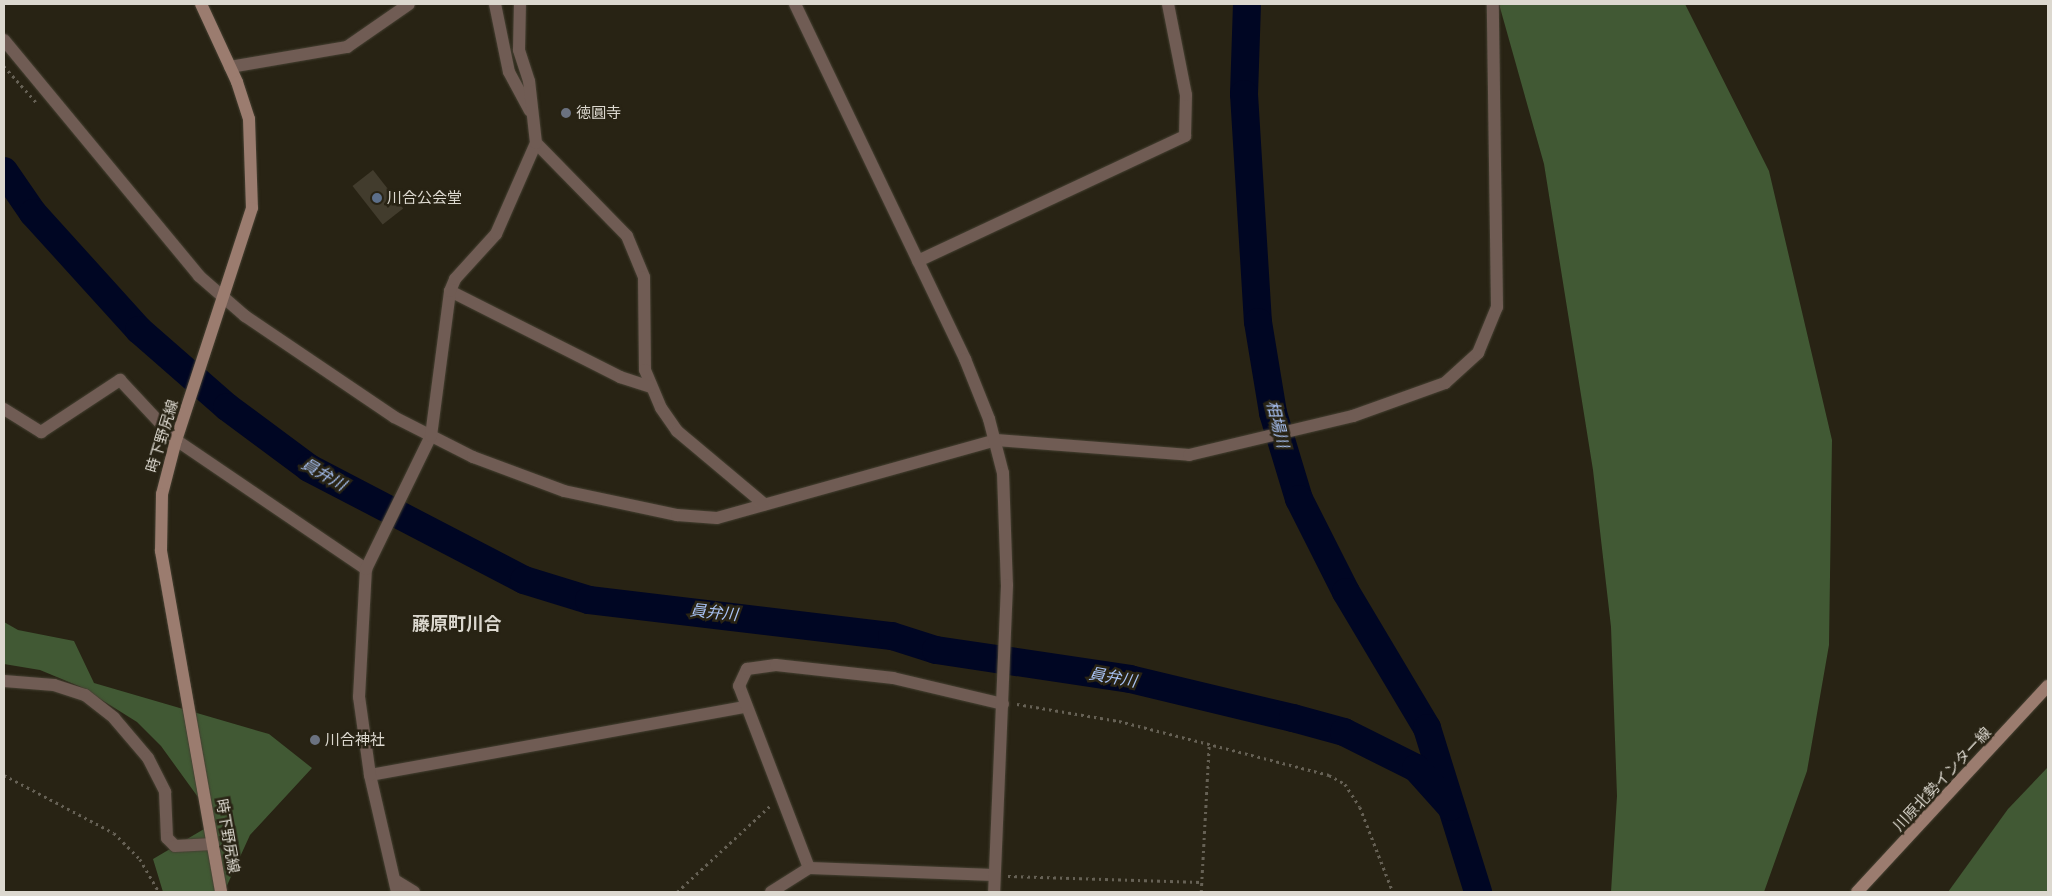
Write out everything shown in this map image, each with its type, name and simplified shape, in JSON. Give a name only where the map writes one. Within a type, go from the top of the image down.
[{"type":"main road","name":"時下野尻線","points":[[202,4],[230,66],[248,119],[253,165],[252,208],[223,303],[177,435],[162,494],[161,551],[221,892]]},
{"type":"main road","name":"川原北勢インター線","points":[[1857,892],[2048,686]]},
{"type":"street","points":[[230,66],[347,47],[409,4]]},
{"type":"street","points":[[495,4],[509,72],[534,117]]},
{"type":"street","points":[[414,892],[396,887],[370,775],[359,698],[369,565],[430,440],[450,291],[455,280],[496,234],[536,143],[534,117],[519,50],[520,4]]},
{"type":"street","points":[[795,4],[965,359],[996,440],[1008,519],[1003,700],[994,892]]},
{"type":"street","points":[[918,262],[1185,136],[1186,95],[1168,4]]},
{"type":"street","points":[[4,40],[223,303],[430,440],[499,468],[613,502],[717,518],[996,440],[1176,457],[1246,444],[1353,416],[1436,388],[1468,364],[1491,331],[1500,284],[1493,4]]},
{"type":"street","points":[[536,143],[627,236],[644,277],[645,370],[650,387],[677,431],[764,504]]},
{"type":"street","points":[[450,291],[620,376],[650,387]]},
{"type":"street","points":[[4,409],[41,432],[120,380],[177,435],[369,565]]},
{"type":"street","points":[[809,868],[746,707],[739,686],[743,673],[757,666],[776,665],[893,678],[1003,700]]},
{"type":"street","points":[[4,681],[54,684],[85,695],[114,718],[148,758],[165,792],[167,838],[175,846],[212,844]]},
{"type":"street","points":[[370,775],[746,707]]},
{"type":"street","points":[[771,892],[809,868],[994,875]]},
{"type":"path","points":[[1003,700],[1088,715],[1210,743],[1314,769],[1345,784],[1360,807],[1393,892]]},
{"type":"path","points":[[1201,892],[1210,743]]},
{"type":"path","points":[[4,775],[114,833],[140,859],[159,892]]},
{"type":"path","points":[[677,892],[782,796]]},
{"type":"path","points":[[994,875],[1201,882]]},
{"type":"green space","points":[[1499,4],[1685,4],[1769,171],[1832,440],[1829,645],[1807,771],[1764,892],[1611,892],[1617,796],[1611,627],[1593,470],[1544,164]]},
{"type":"green space","points":[[4,622],[18,630],[74,641],[94,683],[269,734],[312,768],[250,835],[224,892],[163,892],[153,859],[216,822],[161,746],[137,722],[81,687],[40,670],[4,664]]},
{"type":"green space","points":[[2048,767],[2048,892],[1948,892],[2008,809]]},
{"type":"building","name":"川合公会堂","points":[[373,170],[403,209],[383,225],[353,186]]},
{"type":"waterway","name":"相場川","points":[[1247,4],[1244,94],[1258,322],[1273,413],[1299,499],[1346,592],[1427,728],[1478,892]]},
{"type":"waterway","name":"員弁川","points":[[4,171],[33,213],[139,330],[227,407],[309,468],[524,580],[589,600],[892,636],[936,650],[1130,679],[1293,718],[1344,732],[1416,768],[1451,807]]},
{"type":"place","name":"徳圓寺","points":[[566,113]]},
{"type":"place","name":"川合公会堂","points":[[377,198]]},
{"type":"place","name":"川合神社","points":[[315,740]]},
{"type":"district","name":"藤原町川合","points":[[457,623]]}]
